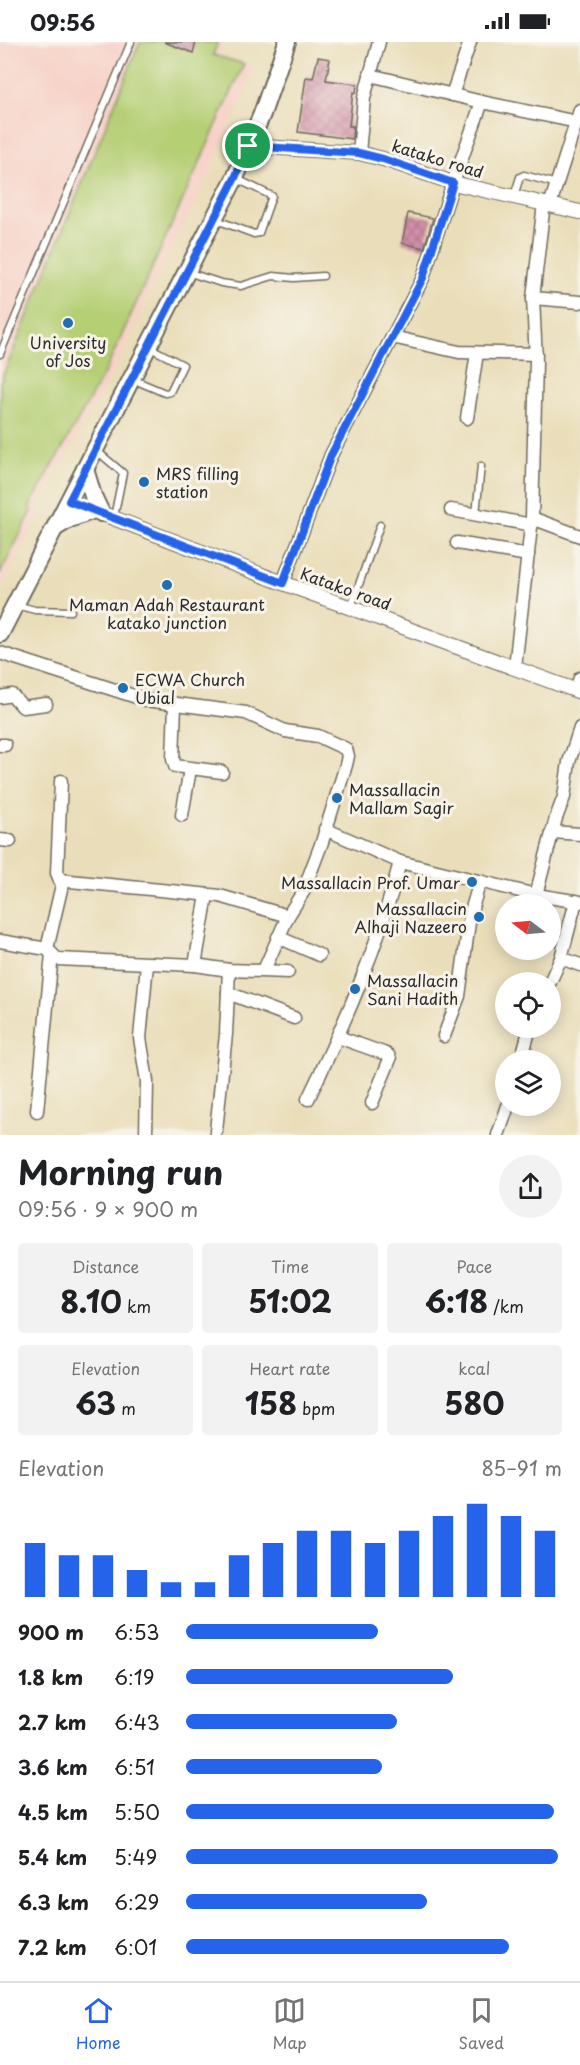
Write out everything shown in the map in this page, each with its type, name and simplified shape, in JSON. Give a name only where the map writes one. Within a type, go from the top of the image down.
[{"type":"main road","points":[[0,634],[235,178],[262,114],[287,42]]},
{"type":"main road","points":[[55,528],[70,519],[103,514],[93,496],[85,470]]},
{"type":"street","points":[[359,153],[364,98],[380,42]]},
{"type":"street","points":[[452,95],[470,42]]},
{"type":"street","points":[[370,75],[482,102],[578,116],[557,184],[547,204],[533,298],[536,354],[532,522],[515,667]]},
{"type":"street","points":[[283,583],[331,455],[423,278],[482,102]]},
{"type":"street","name":"katako road","points":[[248,146],[359,153],[453,183],[580,212]]},
{"type":"street","points":[[533,298],[580,302]]},
{"type":"street","points":[[392,337],[459,352],[536,354]]},
{"type":"street","points":[[467,418],[477,353]]},
{"type":"street","name":"Katako road","points":[[69,501],[283,583],[515,667],[579,687]]},
{"type":"street","points":[[451,510],[532,522],[580,536]]},
{"type":"street","points":[[457,543],[528,555]]},
{"type":"street","points":[[0,653],[146,700],[246,714],[285,731],[318,736],[346,749],[348,756],[346,765],[303,892],[288,916],[264,970]]},
{"type":"street","points":[[0,697],[12,695],[22,707],[46,704]]},
{"type":"street","points":[[175,705],[175,766],[222,772]]},
{"type":"street","points":[[536,894],[552,832],[564,797],[569,762],[580,728]]},
{"type":"street","points":[[182,815],[190,769]]},
{"type":"street","points":[[37,1112],[49,951],[62,885],[57,873],[61,781]]},
{"type":"street","points":[[325,829],[400,862],[532,894]]},
{"type":"street","points":[[552,832],[580,834]]},
{"type":"street","points":[[308,1099],[338,1037],[390,903],[400,862]]},
{"type":"street","points":[[60,879],[220,897],[288,916]]},
{"type":"street","points":[[444,1036],[459,996],[470,915],[480,881]]},
{"type":"street","points":[[195,965],[207,895]]},
{"type":"street","points":[[561,899],[578,902],[561,958],[580,965]]},
{"type":"street","points":[[278,937],[319,955]]},
{"type":"street","points":[[0,941],[49,951],[57,959],[288,972]]},
{"type":"street","points":[[146,1135],[147,1081],[140,1038],[147,964]]},
{"type":"street","points":[[216,1131],[229,970]]},
{"type":"street","points":[[228,993],[294,1018]]},
{"type":"street","points":[[338,1037],[383,1053],[390,1059],[372,1103]]},
{"type":"street","points":[[498,1135],[505,1116]]},
{"type":"lane","points":[[0,354],[131,42]]},
{"type":"lane","points":[[514,197],[520,177],[524,175],[557,184]]},
{"type":"lane","points":[[214,219],[254,234],[259,233],[272,196],[235,178]]},
{"type":"lane","points":[[186,272],[221,283],[241,286],[273,276],[294,278],[323,276]]},
{"type":"lane","points":[[132,378],[165,393],[170,392],[183,365],[148,347]]},
{"type":"lane","points":[[95,450],[123,472],[103,514]]},
{"type":"lane","points":[[476,515],[481,466]]},
{"type":"lane","points":[[351,607],[380,525]]},
{"type":"lane","points":[[15,604],[34,610],[70,611]]},
{"type":"shaded area","name":"University of Jos","points":[[0,42],[223,42],[220,56],[251,66],[253,69],[228,132],[122,355],[37,509],[40,512],[0,592]]},
{"type":"green space","name":"University of Jos","points":[[140,42],[218,42],[213,55],[244,64],[106,370],[30,506],[32,511],[0,574],[0,383]]},
{"type":"building","points":[[164,42],[196,42],[193,53]]},
{"type":"building","points":[[318,57],[330,59],[326,80],[357,84],[356,93],[353,92],[349,126],[353,126],[352,139],[298,132],[306,77],[313,78]]},
{"type":"building","points":[[408,213],[433,218],[424,248],[402,243]]},
{"type":"place","name":"University of Jos","points":[[68,323]]},
{"type":"place","name":"MRS filling station","points":[[144,482]]},
{"type":"place","name":"Maman Adah Restaurant katako junction","points":[[167,585]]},
{"type":"place","name":"ECWA Church Ubial","points":[[123,688]]},
{"type":"place","name":"Massallacin Mallam Sagir","points":[[337,798]]},
{"type":"place","name":"Massallacin Prof. Umar","points":[[472,882]]},
{"type":"place","name":"Massallacin Alhaji Nazeero","points":[[479,917]]},
{"type":"place","name":"Massallacin Sani Hadith","points":[[355,989]]},
{"type":"route","points":[[248,146],[359,153],[453,183],[423,278],[331,455],[283,583],[69,501],[235,178],[248,146]]}]
